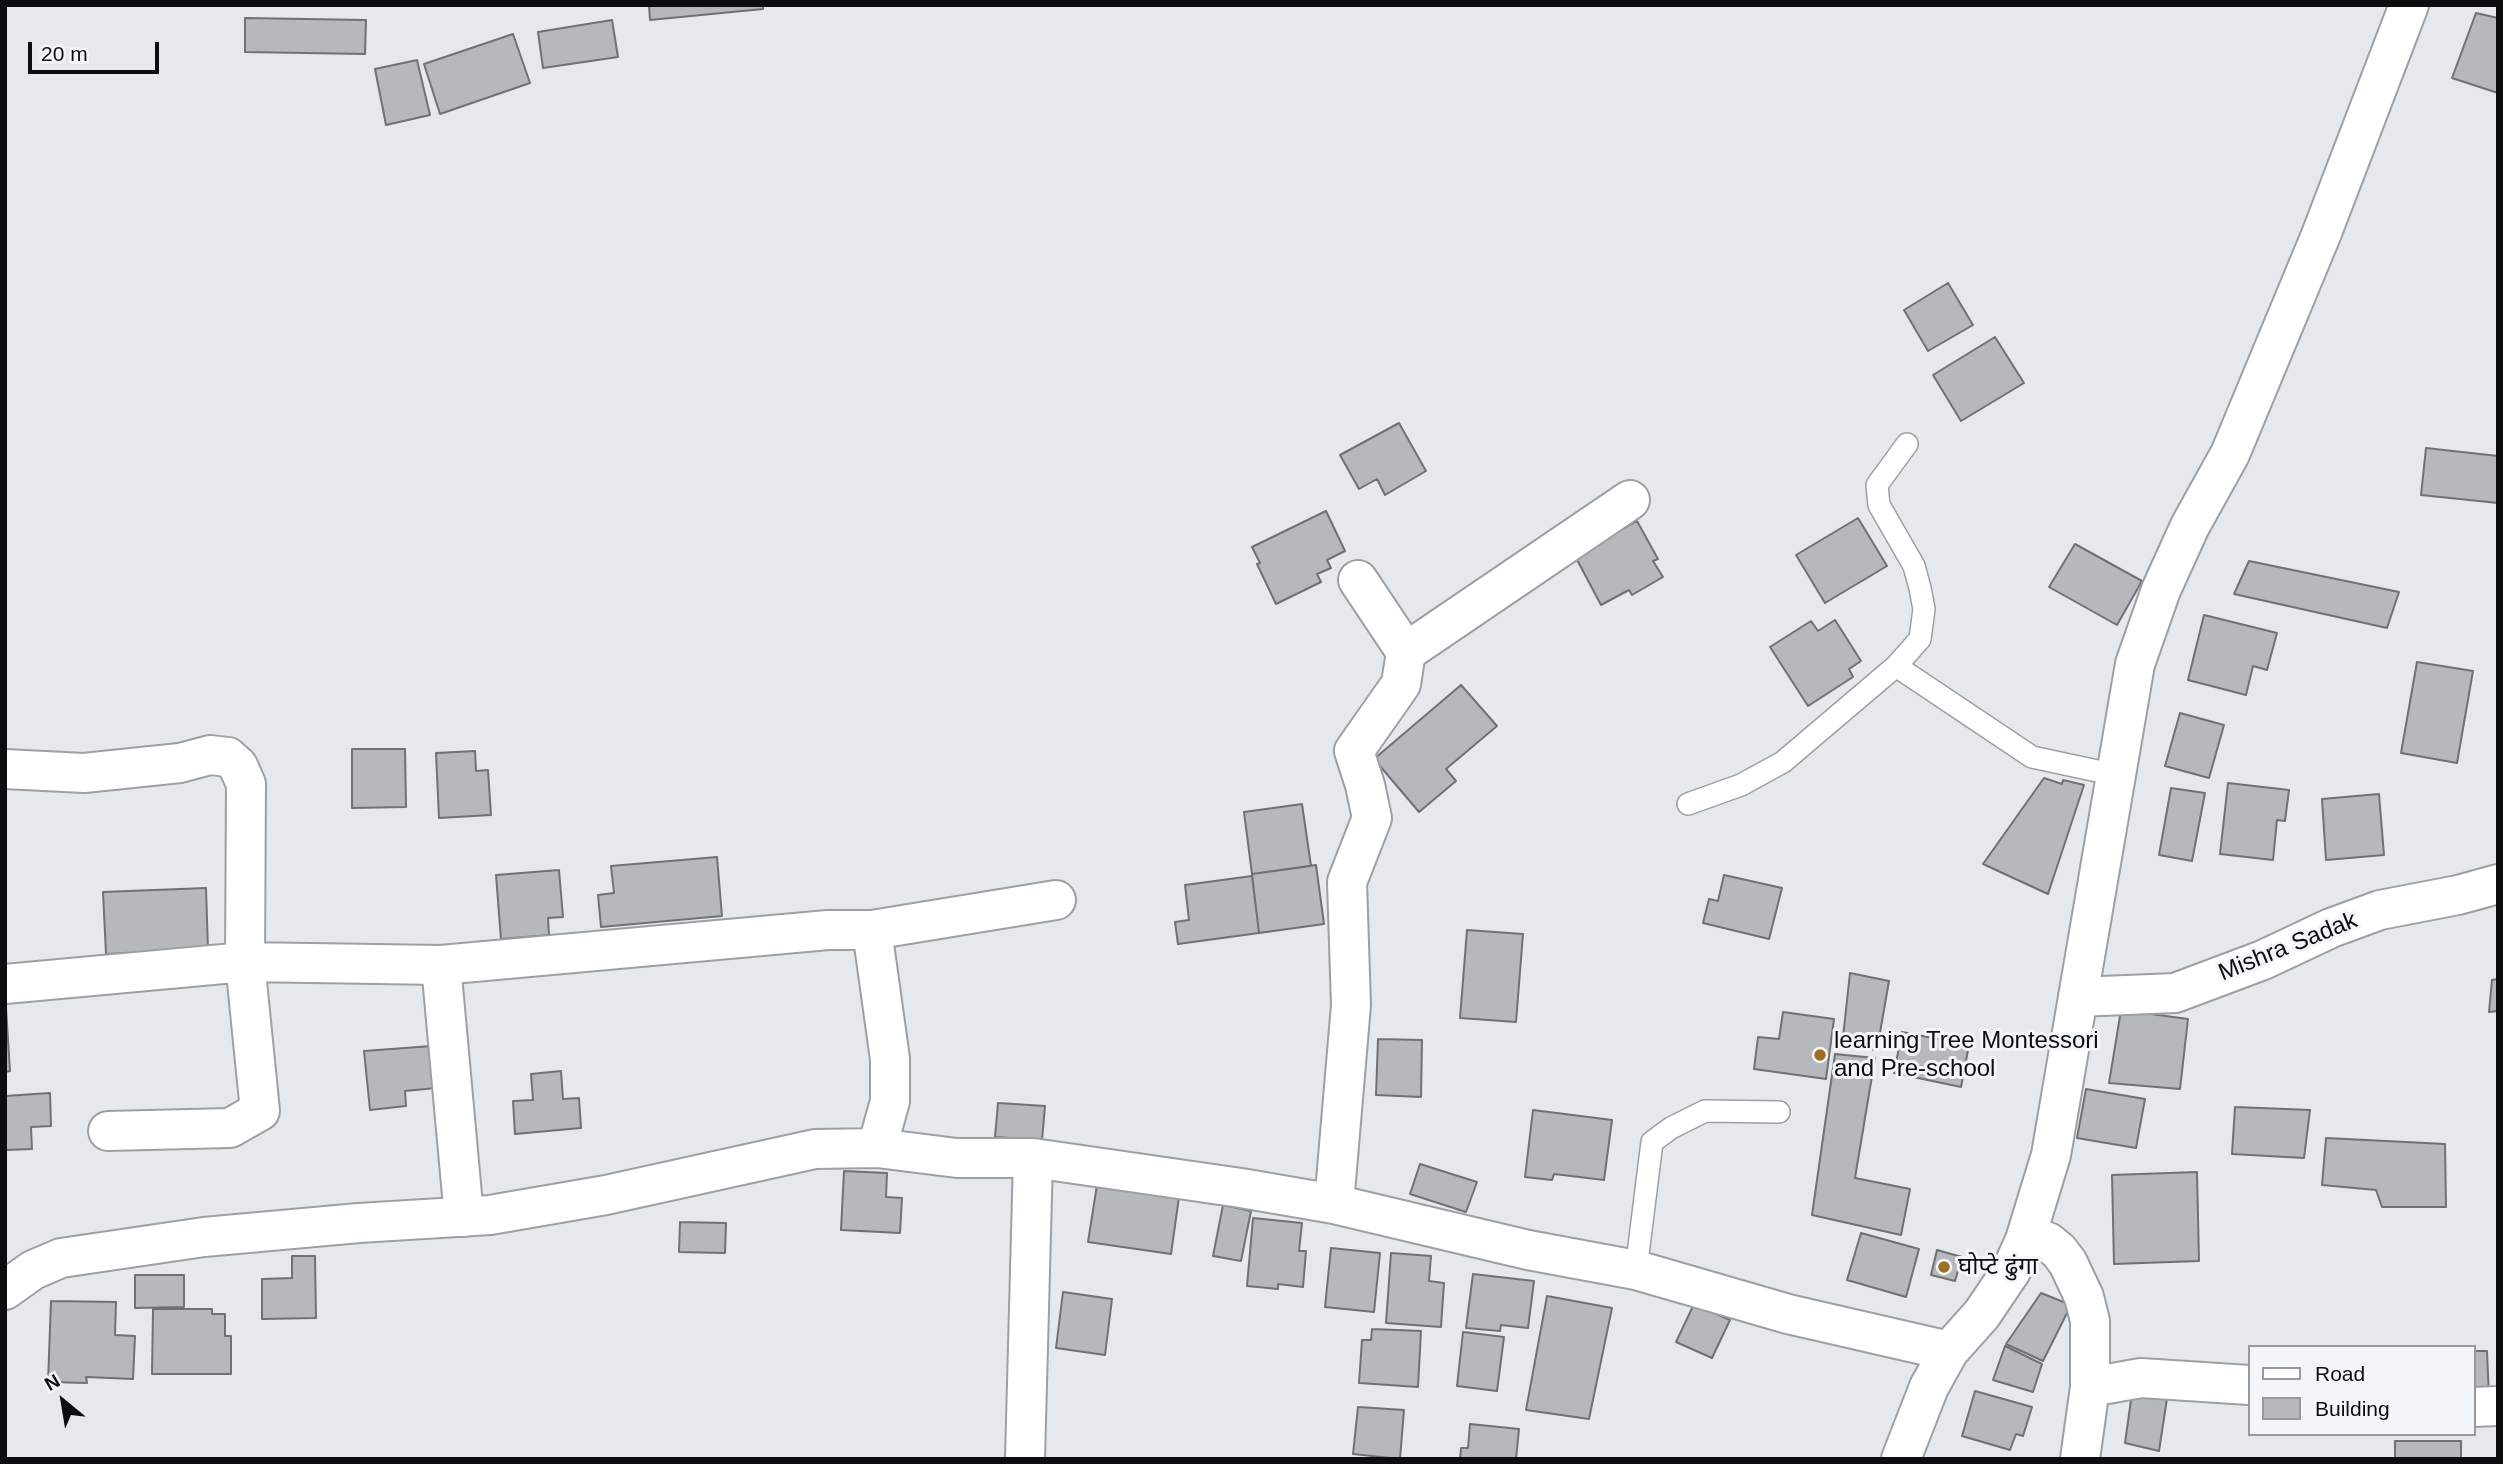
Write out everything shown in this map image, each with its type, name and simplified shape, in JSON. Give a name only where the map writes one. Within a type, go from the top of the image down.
[{"type":"street","points":[[1901,1459],[1928,1387],[1949,1351],[1982,1314],[2011,1271],[2027,1234],[2051,1155],[2135,664],[2161,590],[2190,526],[2230,454],[2321,235],[2409,5]]},
{"type":"street","points":[[1405,652],[1630,500]]},
{"type":"street","points":[[1334,1204],[1351,1005],[1347,882],[1372,818],[1365,785],[1353,751],[1401,684],[1405,652],[1358,580]]},
{"type":"street","points":[[5,769],[85,773],[180,763],[210,755],[228,757],[238,766],[246,784],[245,962],[260,1111],[230,1128],[108,1131]]},
{"type":"street","name":"Mishra Sadak","points":[[2078,997],[2175,993],[2263,960],[2331,928],[2380,910],[2458,895],[2498,884]]},
{"type":"street","points":[[5,984],[245,962],[441,965],[828,930],[872,930],[1056,900]]},
{"type":"street","points":[[872,930],[890,1059],[890,1101],[877,1148]]},
{"type":"street","points":[[441,965],[464,1217]]},
{"type":"street","points":[[5,1290],[33,1270],[61,1258],[204,1237],[359,1223],[491,1215],[606,1195],[815,1149],[877,1148],[957,1158],[1033,1158],[1334,1204],[1528,1250],[1636,1270],[1788,1314],[1949,1351]]},
{"type":"street","points":[[1025,1459],[1033,1158]]},
{"type":"street","points":[[2027,1234],[2048,1242],[2068,1263],[2084,1297],[2090,1321],[2090,1387],[2080,1459]]},
{"type":"street","points":[[2090,1387],[2141,1378],[2248,1385]]},
{"type":"street","points":[[2475,1407],[2498,1406]]},
{"type":"lane","points":[[1688,804],[1741,785],[1783,762],[1896,666],[1920,639],[1924,609],[1914,566],[1879,505],[1877,485],[1907,444]]},
{"type":"lane","points":[[1896,666],[2032,757],[2116,775]]},
{"type":"lane","points":[[1636,1270],[1652,1142],[1671,1128],[1704,1111],[1779,1112]]},
{"type":"building","points":[[649,5],[763,5],[763,9],[650,20]]},
{"type":"building","points":[[2476,13],[2498,18],[2498,93],[2452,78]]},
{"type":"building","points":[[245,18],[366,20],[365,54],[245,52]]},
{"type":"building","points":[[612,20],[618,57],[543,68],[538,32]]},
{"type":"building","points":[[513,34],[530,83],[440,114],[424,64]]},
{"type":"building","points":[[417,60],[430,115],[386,125],[375,69]]},
{"type":"building","points":[[1948,283],[1973,325],[1928,351],[1904,310]]},
{"type":"building","points":[[1995,337],[2024,383],[1961,421],[1933,375]]},
{"type":"building","points":[[1399,423],[1426,471],[1385,495],[1377,479],[1359,489],[1340,455]]},
{"type":"building","points":[[2426,448],[2498,456],[2498,503],[2421,495]]},
{"type":"building","points":[[1326,511],[1345,551],[1327,560],[1331,568],[1317,574],[1321,582],[1276,604],[1252,547]]},
{"type":"building","points":[[1858,518],[1887,566],[1825,603],[1796,555]]},
{"type":"building","points":[[1637,521],[1658,559],[1653,561],[1663,577],[1632,595],[1629,590],[1601,605],[1575,556]]},
{"type":"building","points":[[2075,544],[2142,581],[2117,625],[2049,587]]},
{"type":"building","points":[[2249,561],[2399,592],[2387,628],[2234,594]]},
{"type":"building","points":[[2204,615],[2277,633],[2267,670],[2253,666],[2246,695],[2188,680]]},
{"type":"building","points":[[1835,620],[1861,661],[1849,669],[1853,677],[1808,706],[1770,647],[1811,621],[1818,631]]},
{"type":"building","points":[[2417,662],[2473,671],[2457,763],[2401,753]]},
{"type":"building","points":[[1461,685],[1497,726],[1446,769],[1456,781],[1419,812],[1374,759]]},
{"type":"building","points":[[2180,713],[2224,725],[2209,778],[2165,766]]},
{"type":"building","points":[[352,749],[405,749],[406,807],[352,808]]},
{"type":"building","points":[[475,751],[476,771],[488,770],[491,815],[439,818],[436,753]]},
{"type":"building","points":[[2044,778],[2062,784],[2063,780],[2084,785],[2048,894],[1983,864]]},
{"type":"building","points":[[2228,783],[2289,790],[2285,821],[2277,820],[2273,860],[2220,854]]},
{"type":"building","points":[[2171,788],[2205,793],[2192,861],[2159,855]]},
{"type":"building","points":[[2379,794],[2384,855],[2326,860],[2322,799]]},
{"type":"building","points":[[1302,804],[1311,866],[1252,874],[1244,812]]},
{"type":"building","points":[[717,857],[722,916],[601,927],[598,895],[614,893],[611,866]]},
{"type":"building","points":[[1316,865],[1324,924],[1259,933],[1252,874]]},
{"type":"building","points":[[559,870],[563,917],[548,918],[549,935],[501,939],[496,875]]},
{"type":"building","points":[[1724,875],[1782,888],[1769,939],[1703,923],[1709,899],[1718,901]]},
{"type":"building","points":[[1252,876],[1259,933],[1178,944],[1175,922],[1189,920],[1185,885]]},
{"type":"building","points":[[206,888],[208,950],[106,954],[103,892]]},
{"type":"building","points":[[1467,930],[1523,934],[1516,1022],[1460,1018]]},
{"type":"building","points":[[1850,973],[1889,981],[1877,1050],[1842,1046]]},
{"type":"building","points":[[2498,979],[2498,1011],[2489,1012],[2492,980]]},
{"type":"building","points":[[5,1008],[10,1071],[5,1072]]},
{"type":"building","points":[[2121,1010],[2188,1019],[2180,1089],[2109,1083]]},
{"type":"building","points":[[1783,1012],[1834,1019],[1826,1079],[1754,1069],[1758,1037],[1779,1039]]},
{"type":"building","points":[[1902,1032],[1969,1045],[1961,1087],[1894,1073]]},
{"type":"building","points":[[1378,1039],[1422,1040],[1421,1097],[1376,1095]]},
{"type":"building","points":[[432,1046],[436,1088],[405,1091],[406,1106],[370,1110],[364,1051]]},
{"type":"building","points":[[1835,1054],[1875,1058],[1855,1178],[1910,1189],[1901,1235],[1812,1215]]},
{"type":"building","points":[[561,1071],[563,1099],[579,1098],[581,1128],[515,1134],[513,1101],[533,1100],[531,1074]]},
{"type":"building","points":[[2086,1089],[2145,1099],[2136,1148],[2077,1138]]},
{"type":"building","points":[[50,1093],[51,1126],[31,1127],[32,1149],[5,1150],[5,1096]]},
{"type":"building","points":[[998,1103],[1045,1106],[1042,1140],[995,1137]]},
{"type":"building","points":[[2235,1107],[2310,1110],[2304,1158],[2232,1154]]},
{"type":"building","points":[[1533,1110],[1612,1120],[1604,1180],[1554,1174],[1552,1180],[1525,1177]]},
{"type":"building","points":[[2326,1138],[2445,1144],[2446,1207],[2382,1207],[2376,1190],[2322,1185]]},
{"type":"building","points":[[1420,1164],[1477,1182],[1466,1212],[1410,1194]]},
{"type":"building","points":[[844,1171],[887,1173],[886,1197],[902,1198],[900,1233],[841,1230]]},
{"type":"building","points":[[2197,1172],[2199,1261],[2114,1264],[2112,1175]]},
{"type":"building","points":[[1097,1185],[1179,1197],[1171,1254],[1088,1242]]},
{"type":"building","points":[[1223,1205],[1251,1211],[1241,1261],[1213,1256]]},
{"type":"building","points":[[1253,1218],[1302,1223],[1299,1251],[1306,1251],[1303,1287],[1278,1284],[1278,1289],[1247,1286]]},
{"type":"building","points":[[680,1222],[726,1223],[725,1253],[679,1252]]},
{"type":"building","points":[[1861,1233],[1919,1249],[1906,1297],[1847,1280]]},
{"type":"building","points":[[1331,1248],[1380,1253],[1374,1312],[1325,1307]]},
{"type":"building","points":[[1937,1250],[1962,1257],[1955,1281],[1931,1275]]},
{"type":"building","points":[[1391,1253],[1431,1256],[1429,1281],[1444,1283],[1441,1327],[1386,1323]]},
{"type":"building","points":[[292,1256],[315,1256],[316,1318],[262,1319],[262,1279],[292,1278]]},
{"type":"building","points":[[1473,1274],[1534,1281],[1528,1328],[1501,1325],[1500,1331],[1466,1328]]},
{"type":"building","points":[[135,1275],[184,1275],[184,1307],[135,1308]]},
{"type":"building","points":[[1063,1292],[1112,1299],[1105,1355],[1056,1348]]},
{"type":"building","points":[[2041,1293],[2071,1305],[2043,1361],[2006,1344]]},
{"type":"building","points":[[1547,1296],[1612,1308],[1589,1419],[1526,1410]]},
{"type":"building","points":[[51,1301],[116,1302],[115,1335],[135,1336],[133,1379],[86,1377],[87,1383],[48,1382]]},
{"type":"building","points":[[1694,1304],[1730,1320],[1712,1358],[1676,1342]]},
{"type":"building","points":[[153,1309],[212,1309],[212,1314],[225,1314],[225,1336],[231,1336],[231,1374],[152,1374]]},
{"type":"building","points":[[1372,1329],[1421,1331],[1418,1387],[1359,1383],[1362,1340],[1371,1340]]},
{"type":"building","points":[[1463,1332],[1504,1337],[1497,1391],[1457,1386]]},
{"type":"building","points":[[2005,1346],[2042,1364],[2033,1392],[1993,1380]]},
{"type":"building","points":[[2475,1351],[2487,1351],[2489,1397],[2475,1398]]},
{"type":"building","points":[[2133,1386],[2168,1392],[2159,1451],[2125,1443]]},
{"type":"building","points":[[1975,1391],[2032,1407],[2023,1436],[2016,1434],[2010,1450],[1962,1436]]},
{"type":"building","points":[[1358,1407],[1404,1410],[1400,1459],[1353,1454]]},
{"type":"building","points":[[1470,1424],[1519,1429],[1516,1459],[1460,1459],[1461,1448],[1468,1448]]},
{"type":"building","points":[[2395,1441],[2461,1441],[2461,1459],[2395,1459]]},
{"type":"place","name":"learning Tree Montessori and Pre-school","points":[[1820,1055]]},
{"type":"place","name":"घोप्टे ढुंगा","points":[[1944,1267]]}]
